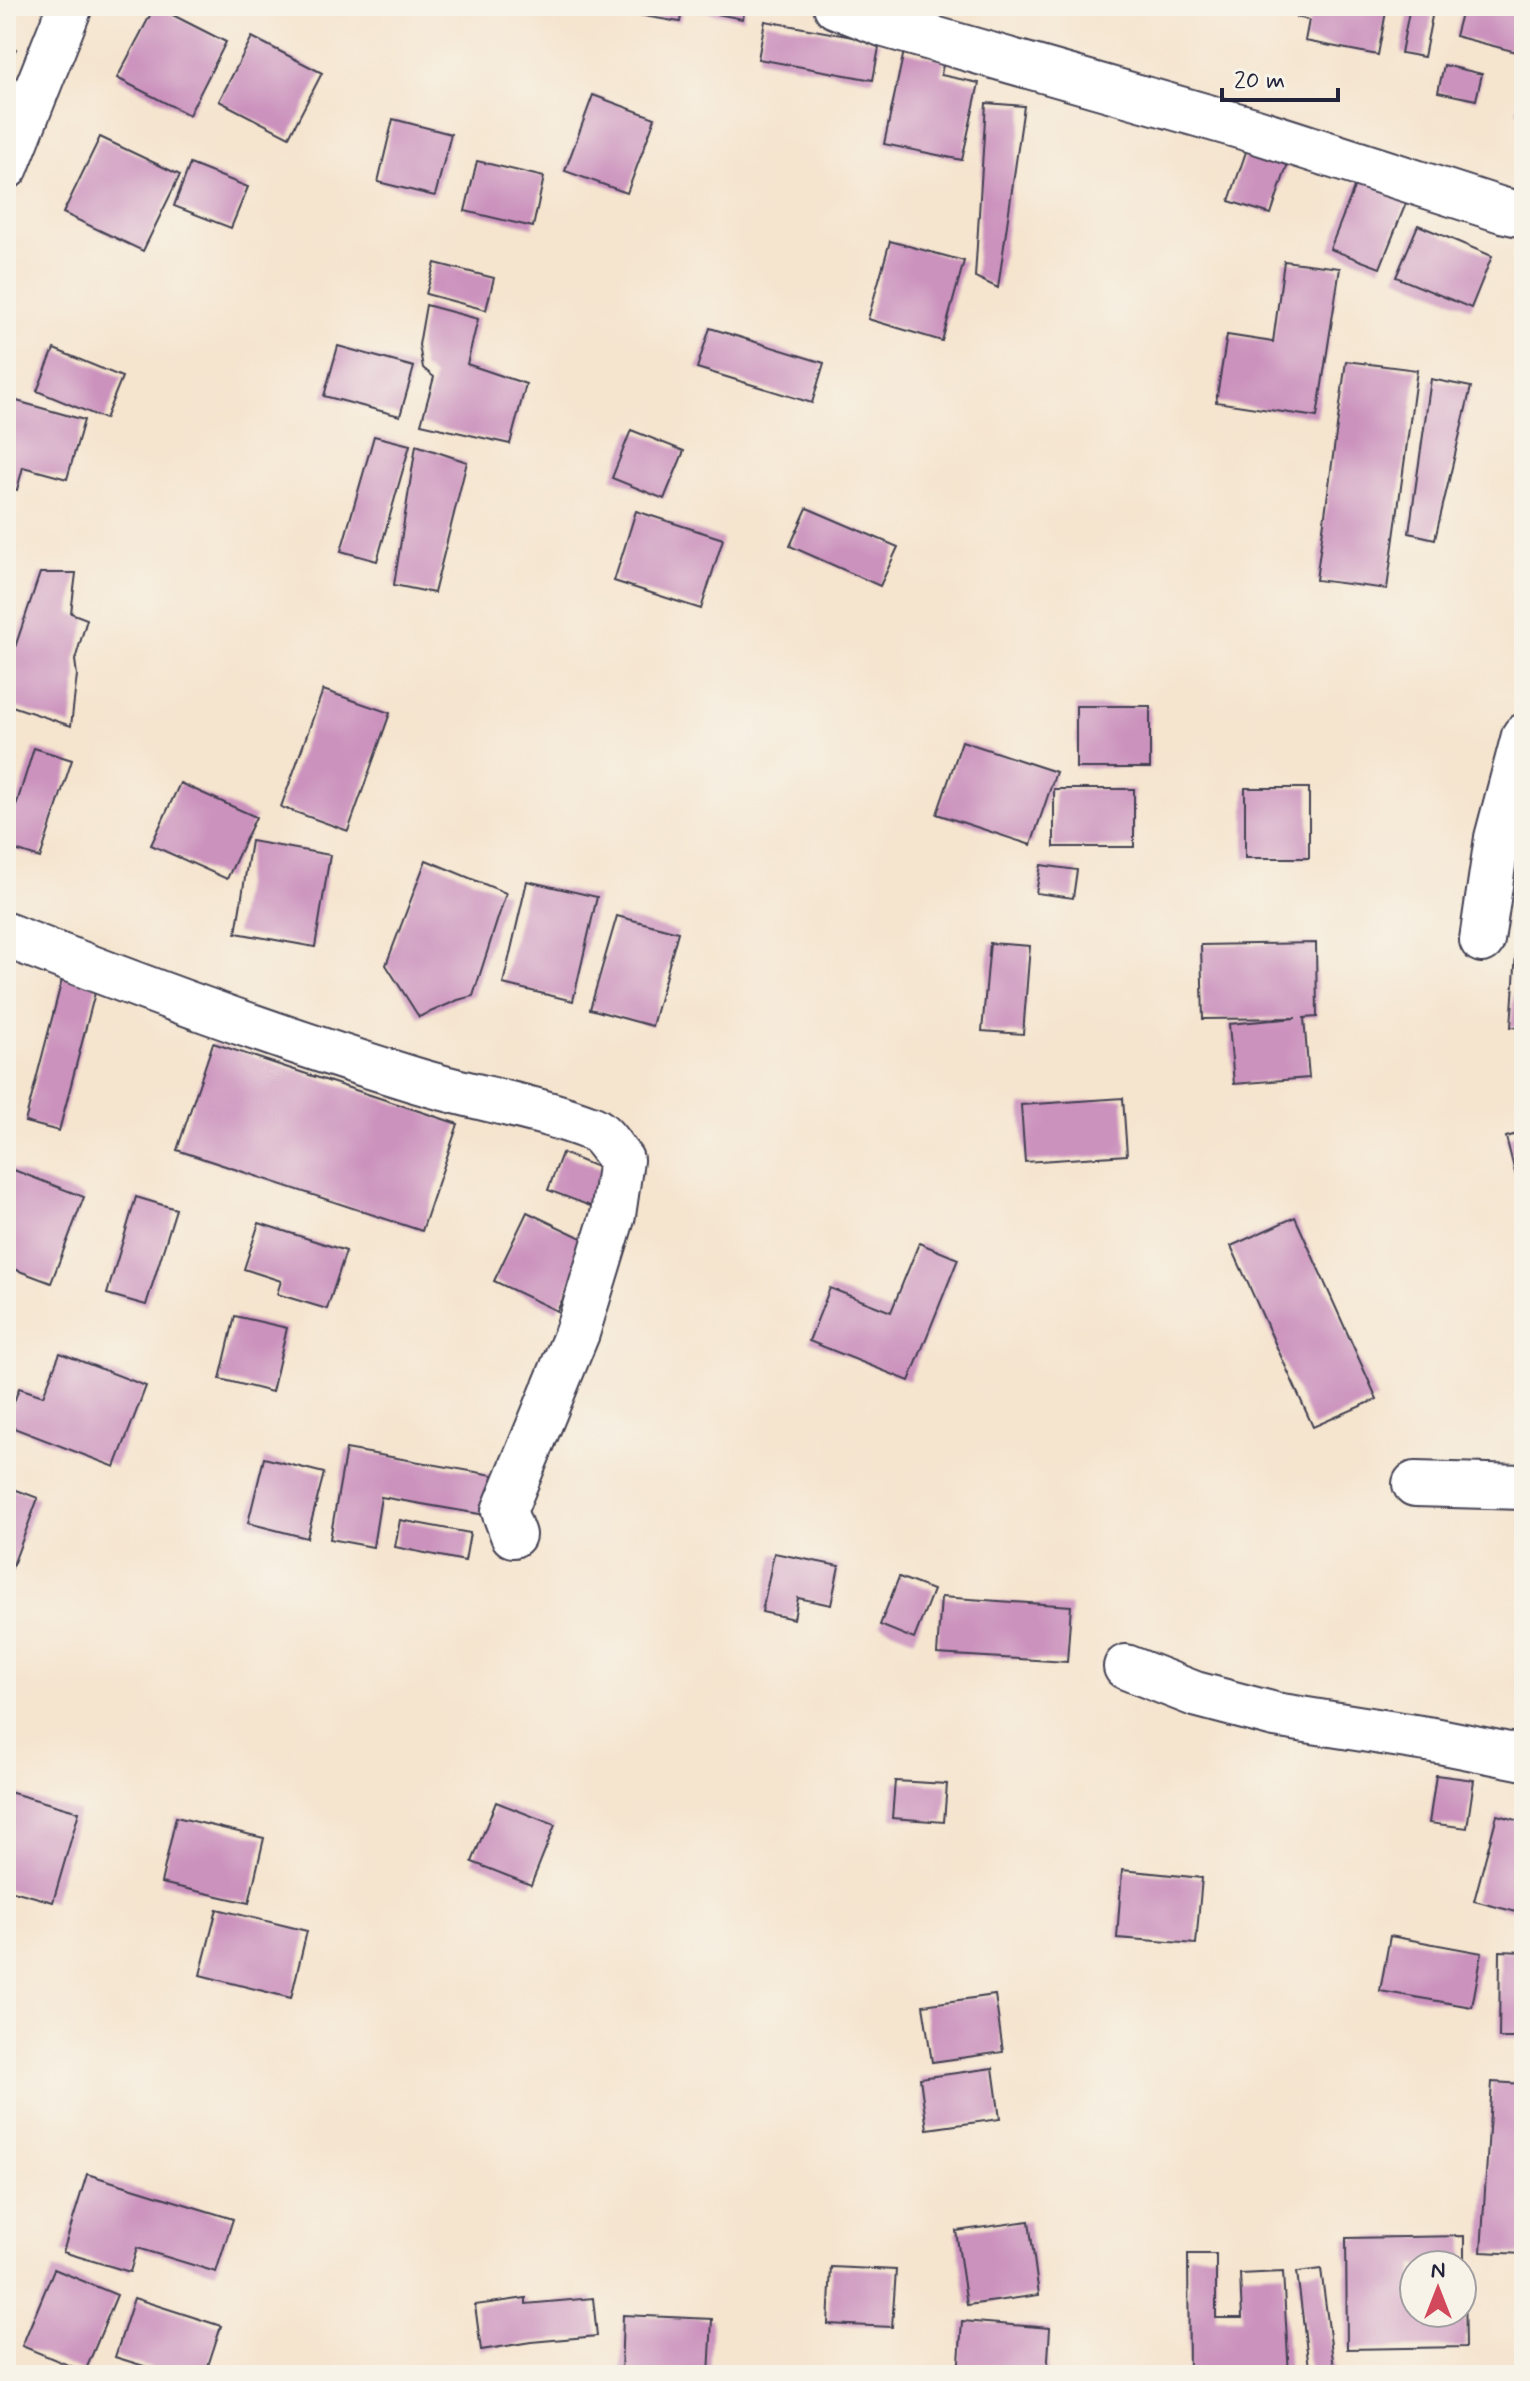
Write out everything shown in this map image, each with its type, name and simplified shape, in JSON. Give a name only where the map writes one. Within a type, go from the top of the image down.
[{"type":"street","points":[[6,167],[70,6]]},
{"type":"street","points":[[836,6],[885,25],[1250,129],[1524,215]]},
{"type":"street","points":[[1482,940],[1497,838],[1524,736]]},
{"type":"street","points":[[6,935],[170,998],[291,1040],[416,1080],[539,1111],[597,1131],[621,1160],[613,1215],[577,1333],[504,1511],[513,1535]]},
{"type":"street","points":[[1415,1484],[1524,1487]]},
{"type":"street","points":[[1126,1667],[1195,1694],[1275,1715],[1524,1758]]},
{"type":"building","points":[[155,6],[226,42],[189,115],[117,78]]},
{"type":"building","points":[[627,6],[683,6],[680,22],[626,13]]},
{"type":"building","points":[[691,6],[745,6],[743,19],[691,9]]},
{"type":"building","points":[[1298,6],[1387,6],[1378,55],[1305,41],[1309,20],[1296,17]]},
{"type":"building","points":[[1410,6],[1434,6],[1424,57],[1401,53]]},
{"type":"building","points":[[1463,6],[1524,6],[1524,54],[1455,36]]},
{"type":"building","points":[[765,21],[880,42],[873,80],[758,59]]},
{"type":"building","points":[[252,37],[322,73],[289,137],[219,101]]},
{"type":"building","points":[[6,43],[16,49],[6,67]]},
{"type":"building","points":[[904,51],[944,60],[941,75],[979,83],[962,160],[884,144]]},
{"type":"building","points":[[1444,65],[1482,74],[1476,100],[1438,92]]},
{"type":"building","points":[[1524,89],[1524,113],[1516,111]]},
{"type":"building","points":[[593,95],[655,118],[627,193],[565,171]]},
{"type":"building","points":[[986,103],[1024,106],[998,288],[975,277]]},
{"type":"building","points":[[393,119],[451,134],[435,196],[378,182]]},
{"type":"building","points":[[100,137],[180,175],[143,251],[63,213]]},
{"type":"building","points":[[1247,149],[1288,163],[1271,214],[1229,201]]},
{"type":"building","points":[[477,161],[544,177],[533,227],[465,211]]},
{"type":"building","points":[[190,164],[248,187],[231,228],[174,206]]},
{"type":"building","points":[[1358,178],[1408,198],[1380,268],[1330,249]]},
{"type":"building","points":[[1418,225],[1492,256],[1471,308],[1396,277]]},
{"type":"building","points":[[890,241],[964,261],[942,341],[868,319]]},
{"type":"building","points":[[1284,261],[1340,268],[1317,417],[1216,402],[1227,335],[1273,342]]},
{"type":"building","points":[[435,263],[494,278],[486,310],[426,294]]},
{"type":"building","points":[[426,305],[478,319],[467,364],[526,384],[510,444],[421,424],[434,377],[423,368],[419,345]]},
{"type":"building","points":[[710,328],[824,363],[812,403],[697,368]]},
{"type":"building","points":[[338,346],[414,367],[400,416],[324,396]]},
{"type":"building","points":[[54,349],[122,377],[105,419],[37,391]]},
{"type":"building","points":[[1346,361],[1417,370],[1387,589],[1316,580]]},
{"type":"building","points":[[1431,379],[1471,387],[1435,539],[1409,533]]},
{"type":"building","points":[[6,398],[84,420],[67,479],[23,467],[17,490],[6,487]]},
{"type":"building","points":[[631,430],[684,451],[664,499],[612,478]]},
{"type":"building","points":[[374,436],[410,445],[377,561],[341,551]]},
{"type":"building","points":[[416,445],[467,462],[434,593],[394,585]]},
{"type":"building","points":[[807,508],[898,547],[880,586],[790,546]]},
{"type":"building","points":[[636,511],[723,539],[701,609],[614,581]]},
{"type":"building","points":[[40,573],[76,573],[71,613],[87,619],[75,660],[77,675],[71,726],[6,704],[6,674]]},
{"type":"building","points":[[323,690],[390,713],[348,831],[281,807]]},
{"type":"building","points":[[1076,706],[1150,706],[1150,768],[1076,768]]},
{"type":"building","points":[[962,741],[1056,772],[1031,845],[937,814]]},
{"type":"building","points":[[34,748],[72,760],[40,858],[6,847],[6,838]]},
{"type":"building","points":[[180,783],[256,817],[227,879],[151,845]]},
{"type":"building","points":[[1245,788],[1309,788],[1309,858],[1245,858]]},
{"type":"building","points":[[1054,789],[1134,789],[1134,847],[1054,847]]},
{"type":"building","points":[[251,841],[330,855],[315,947],[236,933]]},
{"type":"building","points":[[426,860],[506,893],[473,996],[419,1017],[386,965]]},
{"type":"building","points":[[1041,865],[1077,870],[1073,898],[1036,893]]},
{"type":"building","points":[[527,881],[597,897],[573,1001],[503,984]]},
{"type":"building","points":[[617,916],[678,932],[652,1026],[590,1009]]},
{"type":"building","points":[[990,943],[1030,946],[1023,1034],[982,1031]]},
{"type":"building","points":[[1316,943],[1317,1017],[1304,1018],[1309,1078],[1234,1084],[1229,1024],[1296,1018],[1203,1019],[1201,945]]},
{"type":"building","points":[[1516,952],[1524,952],[1524,1028],[1511,1027]]},
{"type":"building","points":[[63,976],[97,985],[59,1131],[25,1122]]},
{"type":"building","points":[[213,1043],[458,1124],[422,1231],[177,1150]]},
{"type":"building","points":[[1123,1098],[1127,1155],[1025,1162],[1021,1105]]},
{"type":"building","points":[[1524,1132],[1524,1199],[1522,1200],[1506,1137]]},
{"type":"building","points":[[562,1153],[607,1171],[593,1207],[548,1190]]},
{"type":"building","points":[[6,1167],[84,1197],[51,1283],[6,1266]]},
{"type":"building","points":[[136,1197],[176,1209],[146,1305],[107,1294]]},
{"type":"building","points":[[527,1212],[590,1242],[557,1311],[494,1281]]},
{"type":"building","points":[[1295,1217],[1377,1399],[1313,1427],[1231,1246]]},
{"type":"building","points":[[259,1223],[346,1251],[327,1309],[277,1294],[281,1281],[244,1269]]},
{"type":"building","points":[[919,1243],[958,1259],[909,1381],[809,1341],[830,1288],[891,1312]]},
{"type":"building","points":[[235,1316],[287,1328],[272,1392],[220,1379]]},
{"type":"building","points":[[60,1353],[146,1386],[115,1467],[6,1425],[19,1388],[43,1396]]},
{"type":"building","points":[[346,1449],[510,1478],[503,1518],[381,1497],[373,1547],[330,1539]]},
{"type":"building","points":[[264,1458],[324,1473],[307,1538],[248,1523]]},
{"type":"building","points":[[6,1486],[38,1498],[6,1584]]},
{"type":"building","points":[[400,1520],[470,1533],[465,1561],[395,1547]]},
{"type":"building","points":[[774,1553],[839,1566],[831,1605],[798,1598],[794,1619],[762,1612]]},
{"type":"building","points":[[899,1577],[933,1590],[914,1639],[880,1625]]},
{"type":"building","points":[[941,1597],[1071,1606],[1067,1662],[937,1654]]},
{"type":"building","points":[[1436,1775],[1474,1780],[1467,1828],[1429,1823]]},
{"type":"building","points":[[895,1781],[947,1784],[944,1822],[892,1818]]},
{"type":"building","points":[[9,1792],[79,1812],[53,1902],[6,1889],[6,1803]]},
{"type":"building","points":[[496,1802],[555,1825],[531,1885],[472,1862]]},
{"type":"building","points":[[1497,1815],[1524,1822],[1524,1914],[1474,1901]]},
{"type":"building","points":[[176,1817],[264,1838],[249,1903],[161,1883]]},
{"type":"building","points":[[1122,1870],[1202,1878],[1196,1944],[1117,1938]]},
{"type":"building","points":[[217,1909],[307,1931],[291,1998],[200,1975]]},
{"type":"building","points":[[1390,1936],[1482,1953],[1472,2007],[1380,1991]]},
{"type":"building","points":[[1500,1951],[1524,1952],[1524,2038],[1499,2038]]},
{"type":"building","points":[[995,1995],[1003,2052],[932,2062],[923,2005]]},
{"type":"building","points":[[993,2068],[1000,2119],[927,2129],[920,2078]]},
{"type":"building","points":[[1492,2082],[1524,2084],[1524,2254],[1481,2252]]},
{"type":"building","points":[[87,2174],[233,2219],[216,2272],[137,2248],[130,2272],[63,2252]]},
{"type":"building","points":[[1029,2221],[1039,2295],[967,2305],[956,2231]]},
{"type":"building","points":[[1464,2236],[1464,2249],[1398,2249],[1398,2329],[1466,2329],[1466,2347],[1347,2349],[1346,2238]]},
{"type":"building","points":[[1188,2254],[1216,2254],[1216,2318],[1242,2318],[1240,2274],[1283,2272],[1289,2375],[1189,2375]]},
{"type":"building","points":[[831,2267],[896,2270],[892,2327],[828,2324]]},
{"type":"building","points":[[54,2269],[117,2295],[85,2372],[22,2346]]},
{"type":"building","points":[[1321,2269],[1335,2375],[1310,2375],[1297,2272]]},
{"type":"building","points":[[134,2298],[221,2326],[205,2375],[173,2375],[115,2357]]},
{"type":"building","points":[[526,2298],[526,2304],[593,2298],[597,2336],[481,2350],[475,2305]]},
{"type":"building","points":[[623,2315],[712,2319],[709,2375],[621,2375]]},
{"type":"building","points":[[962,2321],[1050,2328],[1047,2375],[958,2375]]}]
